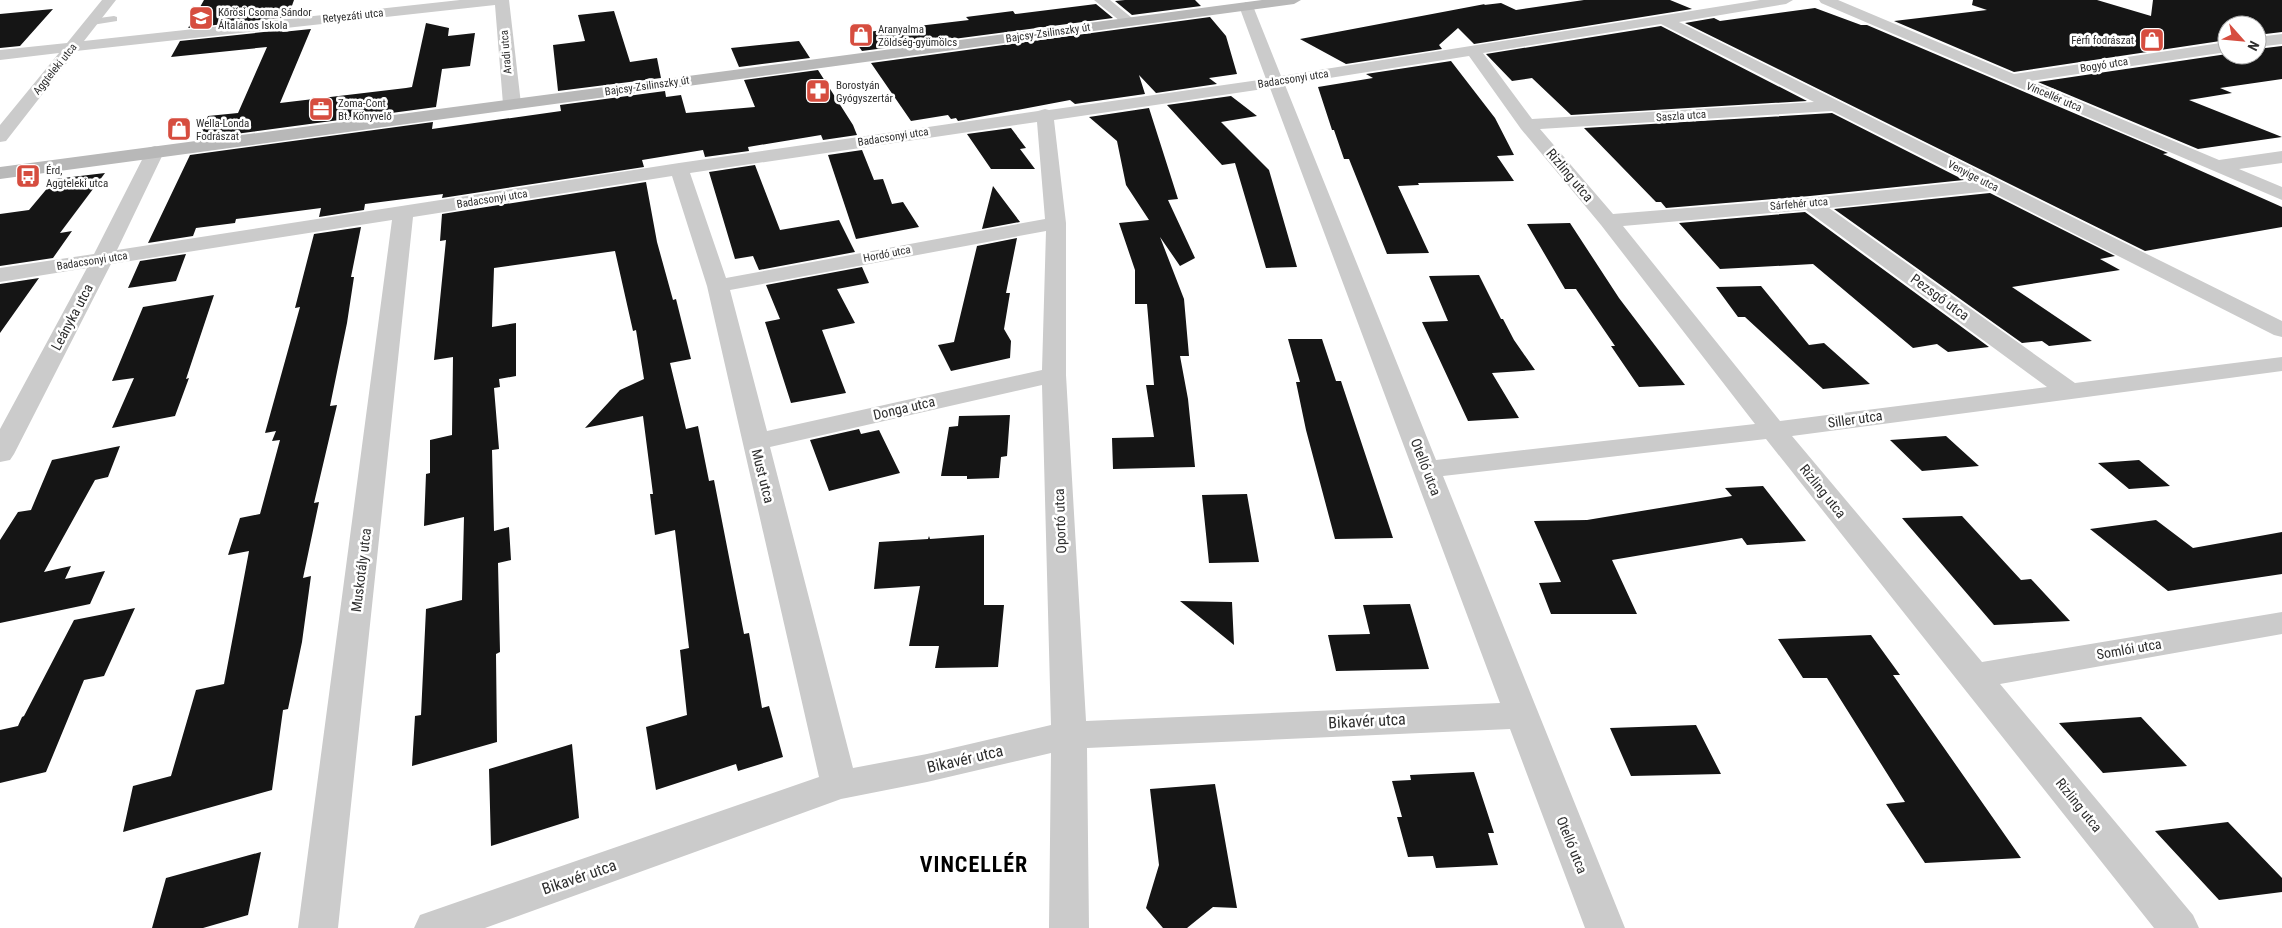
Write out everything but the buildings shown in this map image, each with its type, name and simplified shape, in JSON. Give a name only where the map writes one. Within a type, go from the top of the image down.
[{"type":"main road","name":"Bajcsy-Zsilinszky út","points":[[0,173],[1294,0]]},
{"type":"street","name":"Aggteleki utca","points":[[0,138],[8,119],[73,47],[109,0]]},
{"type":"street","name":"Retyezáti utca","points":[[0,55],[181,33],[500,0]]},
{"type":"street","name":"Aradi utca","points":[[500,0],[512,104]]},
{"type":"street","points":[[1101,0],[1130,22]]},
{"type":"street","name":"Badacsonyi utca","points":[[0,275],[679,169],[1045,114],[1276,82],[1786,0]]},
{"type":"street","points":[[1833,3],[1868,1]]},
{"type":"street","name":"Vincellér utca","points":[[1833,3],[2282,194]]},
{"type":"street","name":"Otelló utca","points":[[1246,6],[1605,928]]},
{"type":"street","name":"Venyige utca","points":[[1664,20],[2282,330]]},
{"type":"street","points":[[2267,40],[2282,38]]},
{"type":"street","name":"Bogyó utca","points":[[2012,79],[2217,48]]},
{"type":"street","name":"Rizling utca","points":[[1473,50],[1527,126],[1608,221],[1773,430],[1975,676],[2178,928]]},
{"type":"street","name":"Saszla utca","points":[[1527,126],[1834,106]]},
{"type":"street","name":"Oportó utca","points":[[1045,114],[1056,223],[1054,375],[1069,735],[1070,928]]},
{"type":"street","name":"Leányka utca","points":[[0,454],[102,260],[155,152]]},
{"type":"street","points":[[2217,166],[2282,157]]},
{"type":"street","name":"Must utca","points":[[679,169],[718,286],[754,442],[839,785]]},
{"type":"street","name":"Sárfehér utca","points":[[1608,221],[1810,204],[1990,185]]},
{"type":"street","name":"Pezsgő utca","points":[[1810,204],[2069,390]]},
{"type":"street","name":"Muskotály utca","points":[[318,928],[403,213]]},
{"type":"street","name":"Hordó utca","points":[[718,286],[1056,223]]},
{"type":"street","name":"Siller utca","points":[[1427,468],[1773,430],[2069,390],[2282,364]]},
{"type":"street","name":"Donga utca","points":[[754,442],[1054,375]]},
{"type":"street","name":"Somlói utca","points":[[1975,676],[2282,623]]},
{"type":"street","name":"Bikavér utca","points":[[434,928],[839,785],[927,768],[1069,735],[1521,714]]},
{"type":"lane","points":[[92,22],[114,20]]},
{"type":"place","name":"Kőrösi Csoma Sándor Általános Iskola","points":[[201,18]]},
{"type":"place","name":"Aranyalma Zöldség-gyümölcs","points":[[861,35]]},
{"type":"place","name":"Férfi fodrászat","points":[[2152,40]]},
{"type":"place","name":"Borostyán Gyógyszertár","points":[[818,91]]},
{"type":"place","name":"Zoma-Cont Bt. Könyvelő","points":[[321,109]]},
{"type":"place","name":"Wella-Londa Fodrászat","points":[[179,129]]},
{"type":"place","name":"Érd, Aggteleki utca","points":[[28,176]]},
{"type":"district","name":"VINCELLÉR","points":[[974,864]]}]
